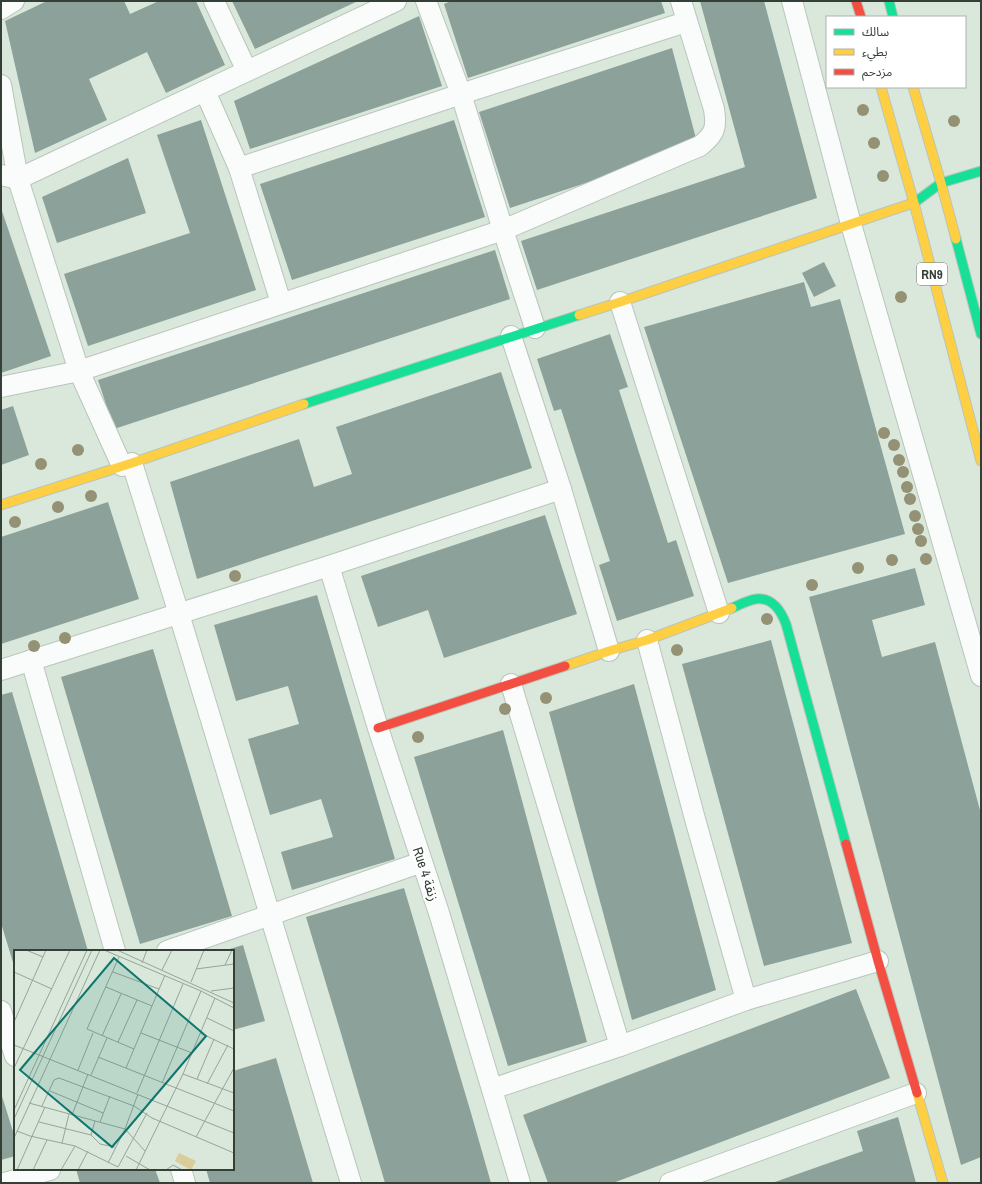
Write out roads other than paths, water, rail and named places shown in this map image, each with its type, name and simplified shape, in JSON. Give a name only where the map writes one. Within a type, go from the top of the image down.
[{"type":"main road","points":[[856,1],[861,16]]},
{"type":"main road","points":[[889,1],[893,16]]},
{"type":"main road","name":"RN9","points":[[881,88],[914,203],[981,461]]},
{"type":"main road","name":"RN9","points":[[913,88],[981,334]]},
{"type":"main road","points":[[1,505],[127,465],[303,404],[535,328],[620,302],[914,203],[940,183],[981,171]]},
{"type":"main road","points":[[378,728],[646,640],[756,599],[766,600],[774,604],[781,612],[786,624],[878,961],[942,1183]]},
{"type":"street","points":[[1,9],[14,1]]},
{"type":"street","points":[[214,1],[247,71]]},
{"type":"street","points":[[10,177],[205,91],[396,1]]},
{"type":"street","points":[[426,1],[461,94],[535,328]]},
{"type":"street","points":[[1,387],[79,371],[503,230],[700,146],[708,140],[713,133],[715,126],[714,109],[686,22],[681,1]]},
{"type":"street","points":[[792,1],[851,224],[981,676]]},
{"type":"street","points":[[239,168],[461,94],[686,22]]},
{"type":"street","points":[[1,85],[10,177],[79,371],[127,465],[179,614],[351,1183]]},
{"type":"street","points":[[205,91],[239,168],[281,303]]},
{"type":"street","points":[[620,302],[718,613]]},
{"type":"street","points":[[511,336],[561,489],[609,651]]},
{"type":"street","points":[[1,670],[329,566],[561,489]]},
{"type":"street","name":"Rue 4 زنقة","points":[[329,566],[378,728],[439,913],[520,1183]]},
{"type":"street","points":[[646,640],[746,1000]]},
{"type":"street","points":[[31,660],[115,950]]},
{"type":"street","points":[[512,684],[620,1046]]},
{"type":"street","points":[[170,950],[422,862]]},
{"type":"street","points":[[492,1089],[620,1046],[746,1000],[878,961]]},
{"type":"street","points":[[1,1005],[14,1000]]},
{"type":"street","points":[[1,1011],[14,1053]]},
{"type":"street","points":[[670,1183],[916,1094]]},
{"type":"street","points":[[181,1170],[185,1183]]},
{"type":"street","points":[[4,1183],[51,1174]]}]
